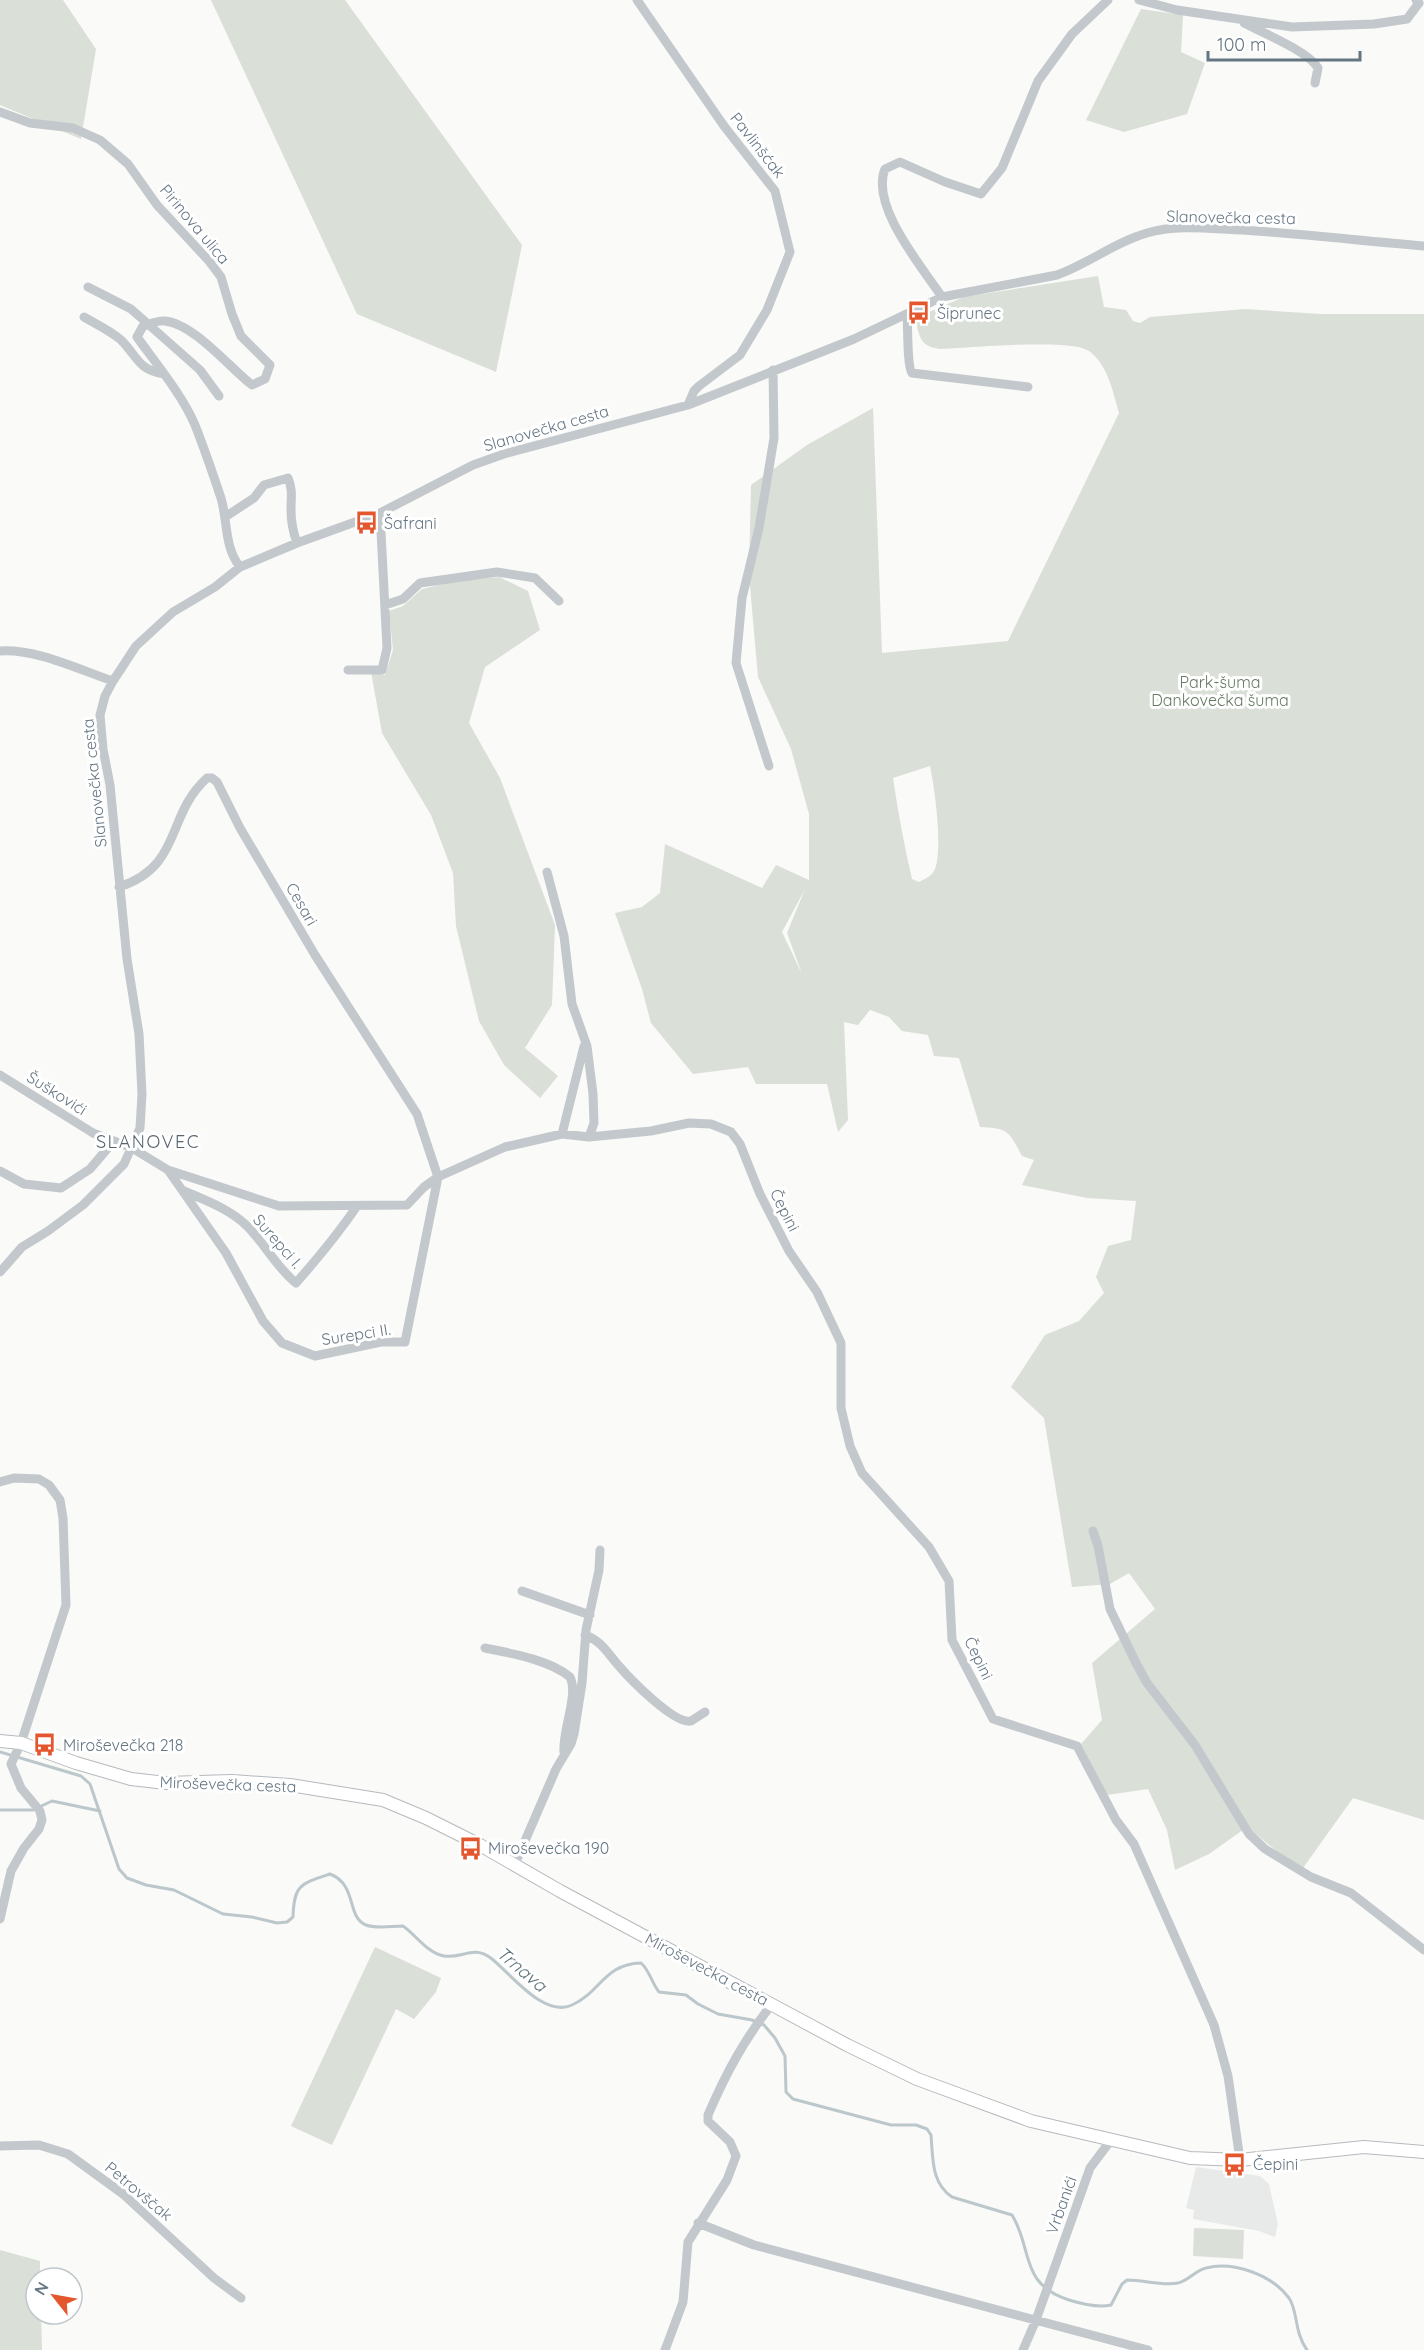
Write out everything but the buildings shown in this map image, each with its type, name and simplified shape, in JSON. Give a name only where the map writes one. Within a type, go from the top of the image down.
[{"type":"main road","name":"Miroševečka cesta","points":[[0,1741],[16,1752],[76,1763],[131,1779],[166,1783],[232,1781],[290,1785],[383,1800],[426,1818],[515,1864],[560,1891],[847,2045],[917,2079],[1031,2121],[1190,2158],[1240,2160],[1364,2147],[1424,2152]]},
{"type":"street","name":"Pavlinšćak","points":[[637,0],[724,126],[774,191],[790,252],[767,310],[740,355],[699,386],[688,405]]},
{"type":"street","points":[[942,297],[890,217],[882,185],[885,169],[900,162],[945,182],[981,194],[1002,168],[1038,81],[1072,34],[1107,0]]},
{"type":"street","points":[[1139,0],[1177,10],[1292,27],[1374,24],[1407,19],[1419,3],[1416,0]]},
{"type":"street","points":[[1237,19],[1290,46],[1315,64],[1318,68],[1315,83]]},
{"type":"street","name":"Pirinova ulica","points":[[0,112],[30,123],[73,128],[100,140],[128,164],[157,205],[221,277],[241,336],[270,366],[266,379],[252,385],[190,331],[170,322],[149,324]]},
{"type":"street","name":"Slanovečka cesta","points":[[0,1272],[22,1247],[83,1205],[124,1164],[140,1128],[142,1094],[139,1034],[127,959],[110,785],[103,749],[100,715],[112,681],[136,646],[173,612],[215,587],[240,567],[297,543],[380,513],[473,465],[504,454],[688,405],[908,315],[942,297],[975,289],[1057,276],[1073,270],[1130,238],[1166,229],[1196,228],[1303,234],[1424,246]]},
{"type":"street","points":[[88,287],[131,309],[200,370],[219,396]]},
{"type":"street","points":[[908,315],[908,363],[912,373],[1028,387]]},
{"type":"street","points":[[84,317],[120,339],[149,371],[164,374]]},
{"type":"street","points":[[149,324],[142,326],[137,337],[164,374],[194,422],[225,517],[227,542],[232,558],[240,567]]},
{"type":"street","points":[[769,766],[736,663],[742,598],[759,528],[774,438],[773,370]]},
{"type":"street","points":[[225,517],[255,498],[264,485],[288,478],[293,489],[292,528],[297,543]]},
{"type":"street","points":[[348,670],[382,670],[387,648],[380,513]]},
{"type":"street","points":[[385,605],[404,599],[420,584],[497,572],[535,578],[559,601]]},
{"type":"street","points":[[0,651],[14,650],[42,657],[112,681]]},
{"type":"street","name":"Cesari","points":[[119,887],[137,881],[158,864],[194,792],[207,778],[212,778],[217,782],[240,828],[315,955],[417,1114],[438,1177]]},
{"type":"street","points":[[132,1148],[168,1170],[279,1206],[407,1205],[424,1187],[438,1177],[505,1147],[562,1134],[589,1137],[594,1123],[593,1094],[585,1041],[572,1004],[564,936],[547,872]]},
{"type":"street","points":[[562,1134],[585,1041]]},
{"type":"street","name":"Šuškovići","points":[[0,1075],[93,1133],[132,1148]]},
{"type":"street","name":"Čepini","points":[[589,1137],[651,1131],[689,1124],[711,1124],[731,1132],[740,1144],[760,1194],[789,1251],[817,1292],[841,1343],[841,1408],[850,1446],[862,1473],[929,1547],[950,1581],[952,1640],[993,1719],[1077,1746],[1116,1820],[1134,1844],[1214,2025],[1228,2076],[1240,2160]]},
{"type":"street","points":[[0,1171],[24,1184],[61,1188],[90,1169],[113,1142]]},
{"type":"street","name":"Surepci II.","points":[[168,1170],[226,1253],[263,1321],[282,1343],[315,1356],[360,1346],[405,1342],[438,1177]]},
{"type":"street","name":"Surepci I.","points":[[182,1190],[220,1207],[245,1224],[271,1254],[282,1272],[296,1283],[324,1249],[333,1242],[357,1206]]},
{"type":"street","points":[[0,1482],[21,1478],[39,1479],[50,1485],[60,1500],[63,1518],[66,1605],[16,1752],[14,1775],[21,1788],[39,1809],[42,1820],[39,1829],[24,1848],[11,1871],[0,1919]]},
{"type":"street","points":[[1093,1531],[1110,1609],[1136,1663],[1147,1683],[1195,1745],[1249,1834],[1265,1849],[1311,1877],[1351,1893],[1424,1950]]},
{"type":"street","points":[[515,1864],[574,1734],[582,1683],[585,1635],[599,1570],[600,1550]]},
{"type":"street","points":[[522,1591],[590,1615]]},
{"type":"street","points":[[585,1635],[597,1640],[619,1666],[663,1708],[680,1720],[691,1721],[705,1712]]},
{"type":"street","points":[[485,1648],[543,1663],[570,1677],[572,1694],[564,1737],[564,1752]]},
{"type":"street","points":[[665,2350],[683,2302],[688,2242],[727,2180],[736,2156],[730,2142],[708,2121],[708,2115],[731,2064],[758,2021],[772,2004]]},
{"type":"street","name":"Vrbanići","points":[[1023,2350],[1048,2289],[1090,2168],[1111,2140]]},
{"type":"street","name":"Petrovščak","points":[[0,2146],[39,2145],[68,2154],[123,2194],[214,2278],[241,2298]]},
{"type":"street","points":[[698,2223],[754,2245],[1148,2350]]},
{"type":"shaded area","points":[[1196,2167],[1260,2176],[1269,2184],[1278,2224],[1275,2237],[1259,2231],[1193,2219],[1194,2210],[1186,2208]]},
{"type":"green space","points":[[0,0],[63,0],[96,49],[81,139],[0,105]]},
{"type":"green space","points":[[211,0],[345,0],[522,245],[496,372],[357,314]]},
{"type":"green space","points":[[1141,9],[1183,15],[1181,52],[1205,63],[1187,114],[1124,132],[1086,120]]},
{"type":"green space","name":"Park-šuma Dankovečka šuma","points":[[1098,276],[1104,307],[1126,310],[1133,321],[1140,323],[1150,317],[1245,309],[1321,314],[1424,314],[1424,1820],[1353,1798],[1303,1868],[1278,1852],[1247,1827],[1209,1854],[1175,1870],[1167,1830],[1148,1789],[1107,1795],[1081,1744],[1102,1720],[1092,1663],[1155,1609],[1129,1573],[1110,1584],[1072,1587],[1044,1418],[1011,1387],[1045,1335],[1079,1321],[1104,1293],[1096,1277],[1108,1246],[1131,1240],[1136,1201],[1087,1198],[1022,1185],[1034,1160],[1022,1156],[1007,1132],[997,1128],[980,1127],[959,1058],[934,1056],[928,1035],[902,1031],[889,1017],[870,1010],[858,1025],[844,1022],[848,1120],[838,1132],[827,1084],[756,1084],[748,1067],[693,1074],[651,1023],[642,989],[615,913],[642,907],[660,893],[665,844],[762,888],[776,865],[809,880],[809,814],[791,749],[758,677],[749,575],[751,485],[807,445],[873,408],[882,653],[1008,641],[1119,413],[1109,379],[1101,364],[1089,351],[1079,347],[1042,344],[940,349],[924,343],[921,340],[915,318],[964,297]],"holes":[[[930,766],[937,816],[938,856],[934,872],[919,882],[912,879],[893,778]],[[805,889],[787,933],[802,974],[782,932]]]},
{"type":"green space","points":[[499,577],[528,591],[540,630],[485,667],[469,723],[500,778],[555,925],[552,1005],[525,1048],[558,1076],[540,1098],[504,1065],[479,1021],[456,926],[453,873],[431,815],[382,733],[371,672],[385,675],[393,650],[389,611],[403,606],[422,589],[459,580]]},
{"type":"green space","points":[[375,1947],[441,1978],[436,1992],[414,2019],[396,2009],[332,2145],[291,2126]]},
{"type":"green space","points":[[1194,2228],[1244,2230],[1243,2259],[1193,2256]]},
{"type":"green space","points":[[0,2250],[40,2261],[40,2266],[24,2266],[24,2326],[41,2326],[42,2350],[0,2350]]},
{"type":"waterway","name":"Trnava","points":[[0,1752],[81,1776],[90,1784],[119,1869],[127,1878],[146,1885],[174,1890],[223,1914],[252,1917],[277,1923],[287,1922],[293,1917],[295,1898],[301,1887],[312,1880],[330,1874],[345,1885],[356,1915],[366,1925],[403,1926],[427,1948],[444,1956],[473,1952],[485,1955],[529,1993],[550,2006],[572,2005],[582,2000],[619,1968],[641,1963],[659,1992],[686,1995],[718,2014],[752,2020],[764,2025],[775,2038],[785,2056],[786,2092],[793,2099],[891,2125],[916,2125],[927,2129],[931,2135],[934,2169],[940,2185],[952,2197],[1012,2215],[1035,2275],[1042,2285],[1053,2293],[1079,2303],[1106,2306],[1111,2305],[1122,2284],[1127,2280],[1172,2284],[1182,2282],[1206,2268],[1217,2266],[1240,2268],[1273,2283],[1289,2298],[1300,2336],[1307,2350]]},
{"type":"waterway","points":[[0,1810],[33,1810],[52,1801],[100,1811]]},
{"type":"place","name":"Šiprunec","points":[[919,313]]},
{"type":"place","name":"Šafrani","points":[[366,523]]},
{"type":"place","name":"Miroševečka 218","points":[[45,1745]]},
{"type":"place","name":"Miroševečka 190","points":[[470,1848]]},
{"type":"place","name":"Čepini","points":[[1235,2164]]},
{"type":"district","name":"SLANOVEC","points":[[148,1141]]}]
